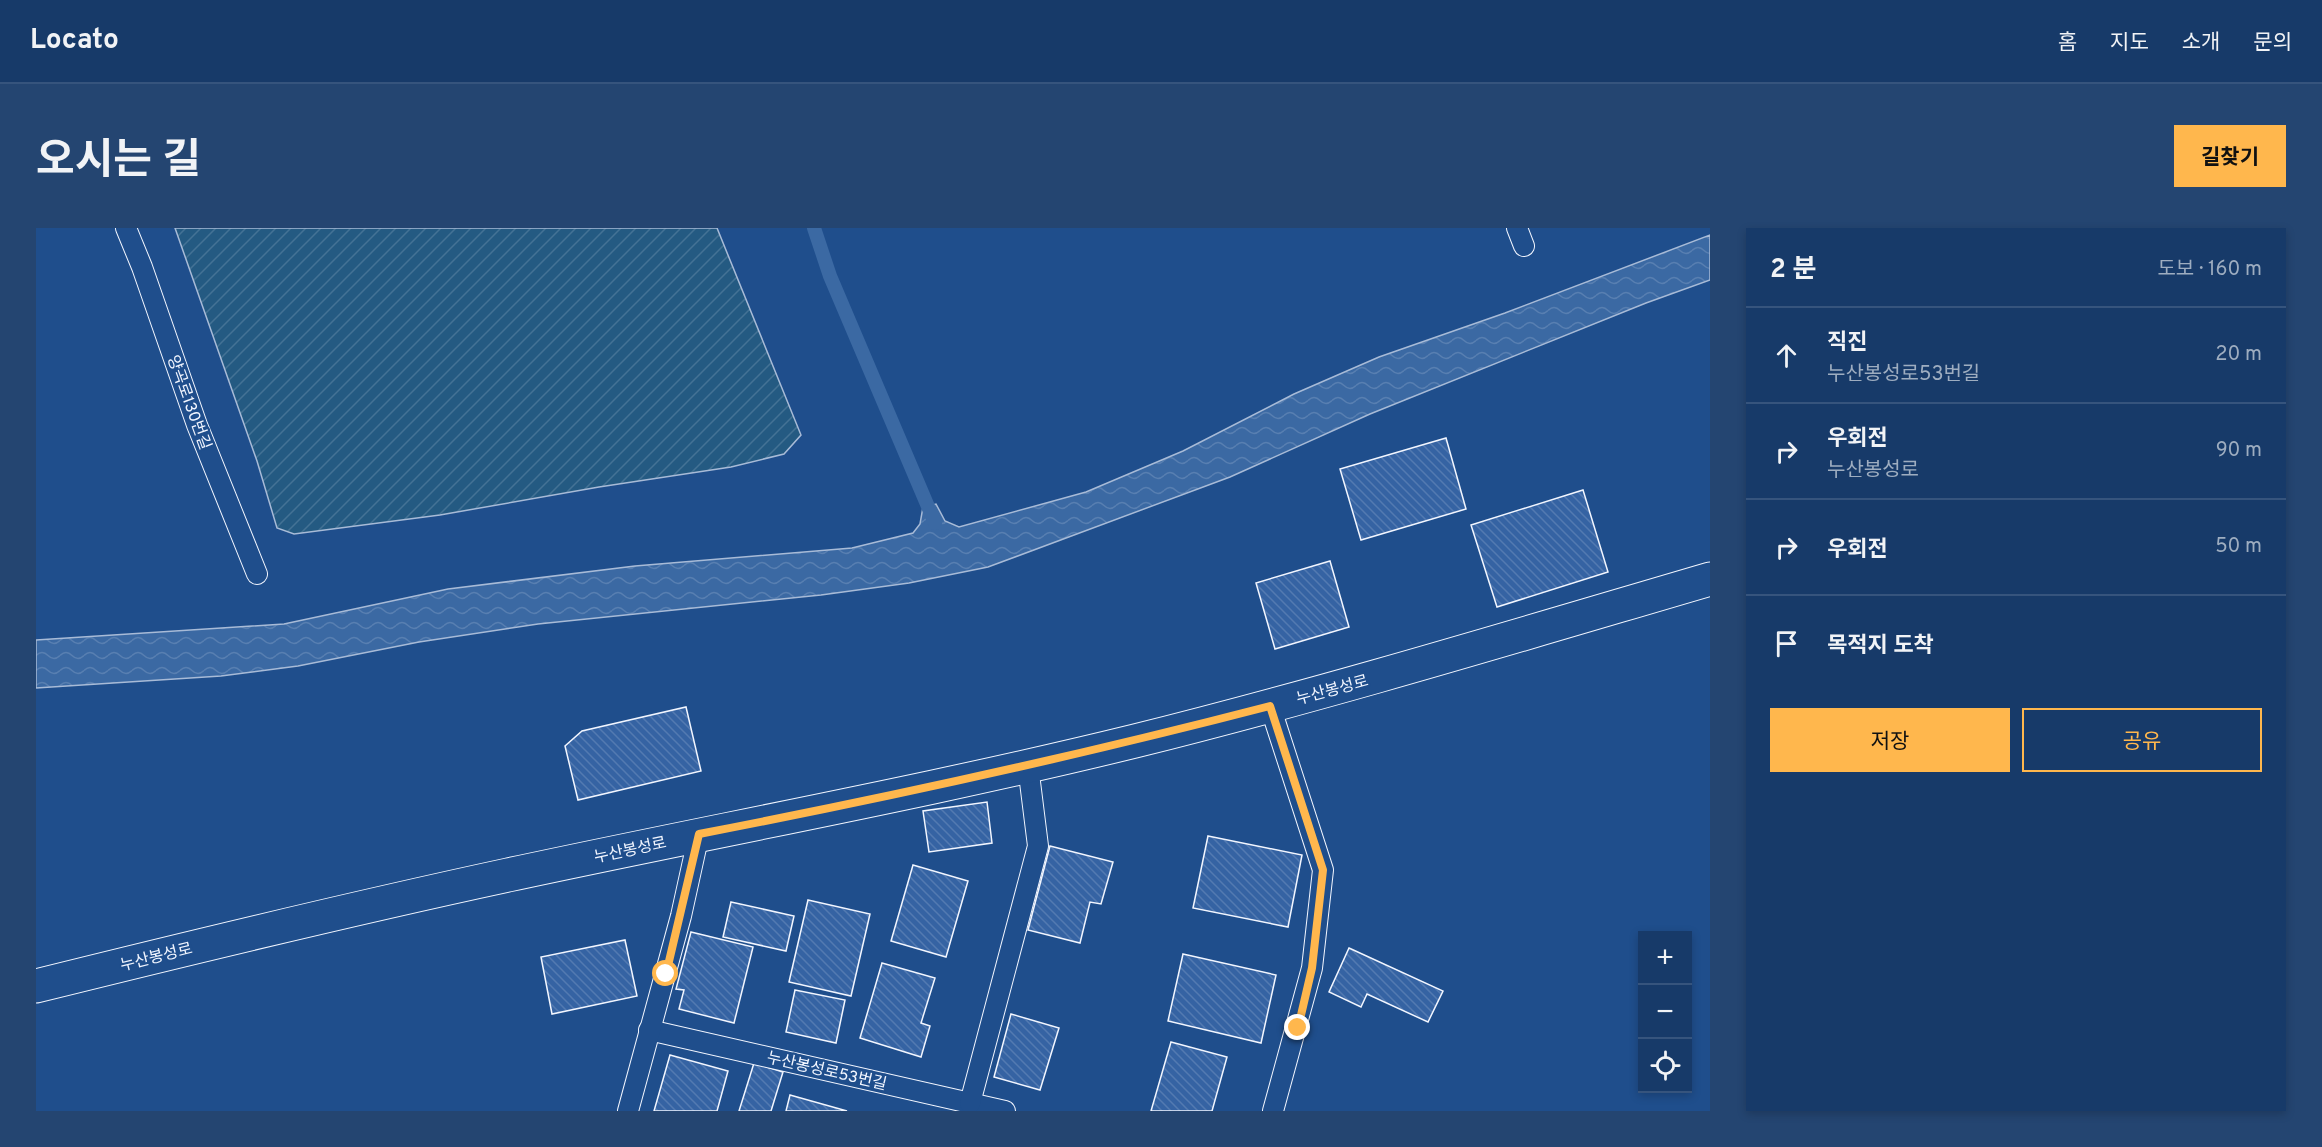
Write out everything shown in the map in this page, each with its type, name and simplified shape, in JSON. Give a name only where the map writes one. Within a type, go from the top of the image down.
[{"type":"street","name":"누산봉성로","points":[[36,986],[294,922],[699,834],[1028,766],[1270,706],[1409,668],[1710,579]]},
{"type":"lane","name":"양곡로130번길","points":[[126,228],[197,424],[257,574]]},
{"type":"lane","points":[[1270,706],[1323,870],[1312,968],[1273,1111]]},
{"type":"lane","points":[[970,1103],[1038,846],[1028,766]]},
{"type":"lane","points":[[628,1111],[681,916],[699,834]]},
{"type":"lane","name":"누산봉성로53번길","points":[[649,1030],[1005,1111]]},
{"type":"shaded area","points":[[175,228],[717,228],[801,435],[784,454],[731,467],[440,515],[294,534],[277,528],[257,461]]},
{"type":"water","points":[[1710,235],[1710,280],[1646,303],[1370,414],[1230,477],[988,567],[909,583],[821,595],[538,624],[419,642],[298,666],[221,676],[36,688],[36,640],[284,624],[448,589],[635,566],[852,548],[913,533],[920,524],[923,507],[936,504],[945,521],[959,527],[1086,492],[1183,451],[1294,394],[1379,357],[1505,313]]},
{"type":"building","points":[[1446,438],[1466,509],[1361,540],[1340,469]]},
{"type":"building","points":[[1583,490],[1608,572],[1497,607],[1471,525]]},
{"type":"building","points":[[1330,561],[1349,627],[1275,649],[1256,583]]},
{"type":"building","points":[[686,707],[701,771],[578,800],[565,746],[582,731]]},
{"type":"building","points":[[987,802],[992,843],[929,852],[923,811]]},
{"type":"building","points":[[1208,836],[1302,855],[1288,927],[1193,908]]},
{"type":"building","points":[[1050,846],[1113,862],[1101,904],[1090,902],[1080,943],[1028,930]]},
{"type":"building","points":[[913,865],[968,881],[946,957],[891,941]]},
{"type":"building","points":[[808,900],[870,914],[851,996],[789,982]]},
{"type":"building","points":[[731,902],[794,916],[786,951],[723,937]]},
{"type":"building","points":[[691,932],[753,947],[734,1023],[679,1009],[684,990],[676,989]]},
{"type":"building","points":[[625,940],[637,996],[552,1014],[541,957]]},
{"type":"building","points":[[1349,948],[1443,991],[1428,1022],[1367,994],[1361,1007],[1329,992]]},
{"type":"building","points":[[1183,954],[1276,975],[1261,1043],[1168,1021]]},
{"type":"building","points":[[882,963],[935,978],[921,1023],[930,1026],[921,1057],[860,1038]]},
{"type":"building","points":[[795,990],[845,1000],[836,1043],[786,1032]]},
{"type":"building","points":[[1011,1014],[1059,1028],[1040,1090],[994,1077]]},
{"type":"building","points":[[1171,1042],[1227,1057],[1212,1111],[1151,1111]]},
{"type":"building","points":[[670,1055],[728,1071],[717,1111],[654,1111]]},
{"type":"building","points":[[754,1063],[783,1072],[771,1111],[739,1111]]},
{"type":"building","points":[[790,1095],[847,1111],[786,1111]]},
{"type":"waterway","points":[[814,228],[830,276],[935,523]]},
{"type":"route","points":[[666,974],[699,834],[1028,766],[1270,706],[1323,870],[1312,968],[1298,1028]]}]
